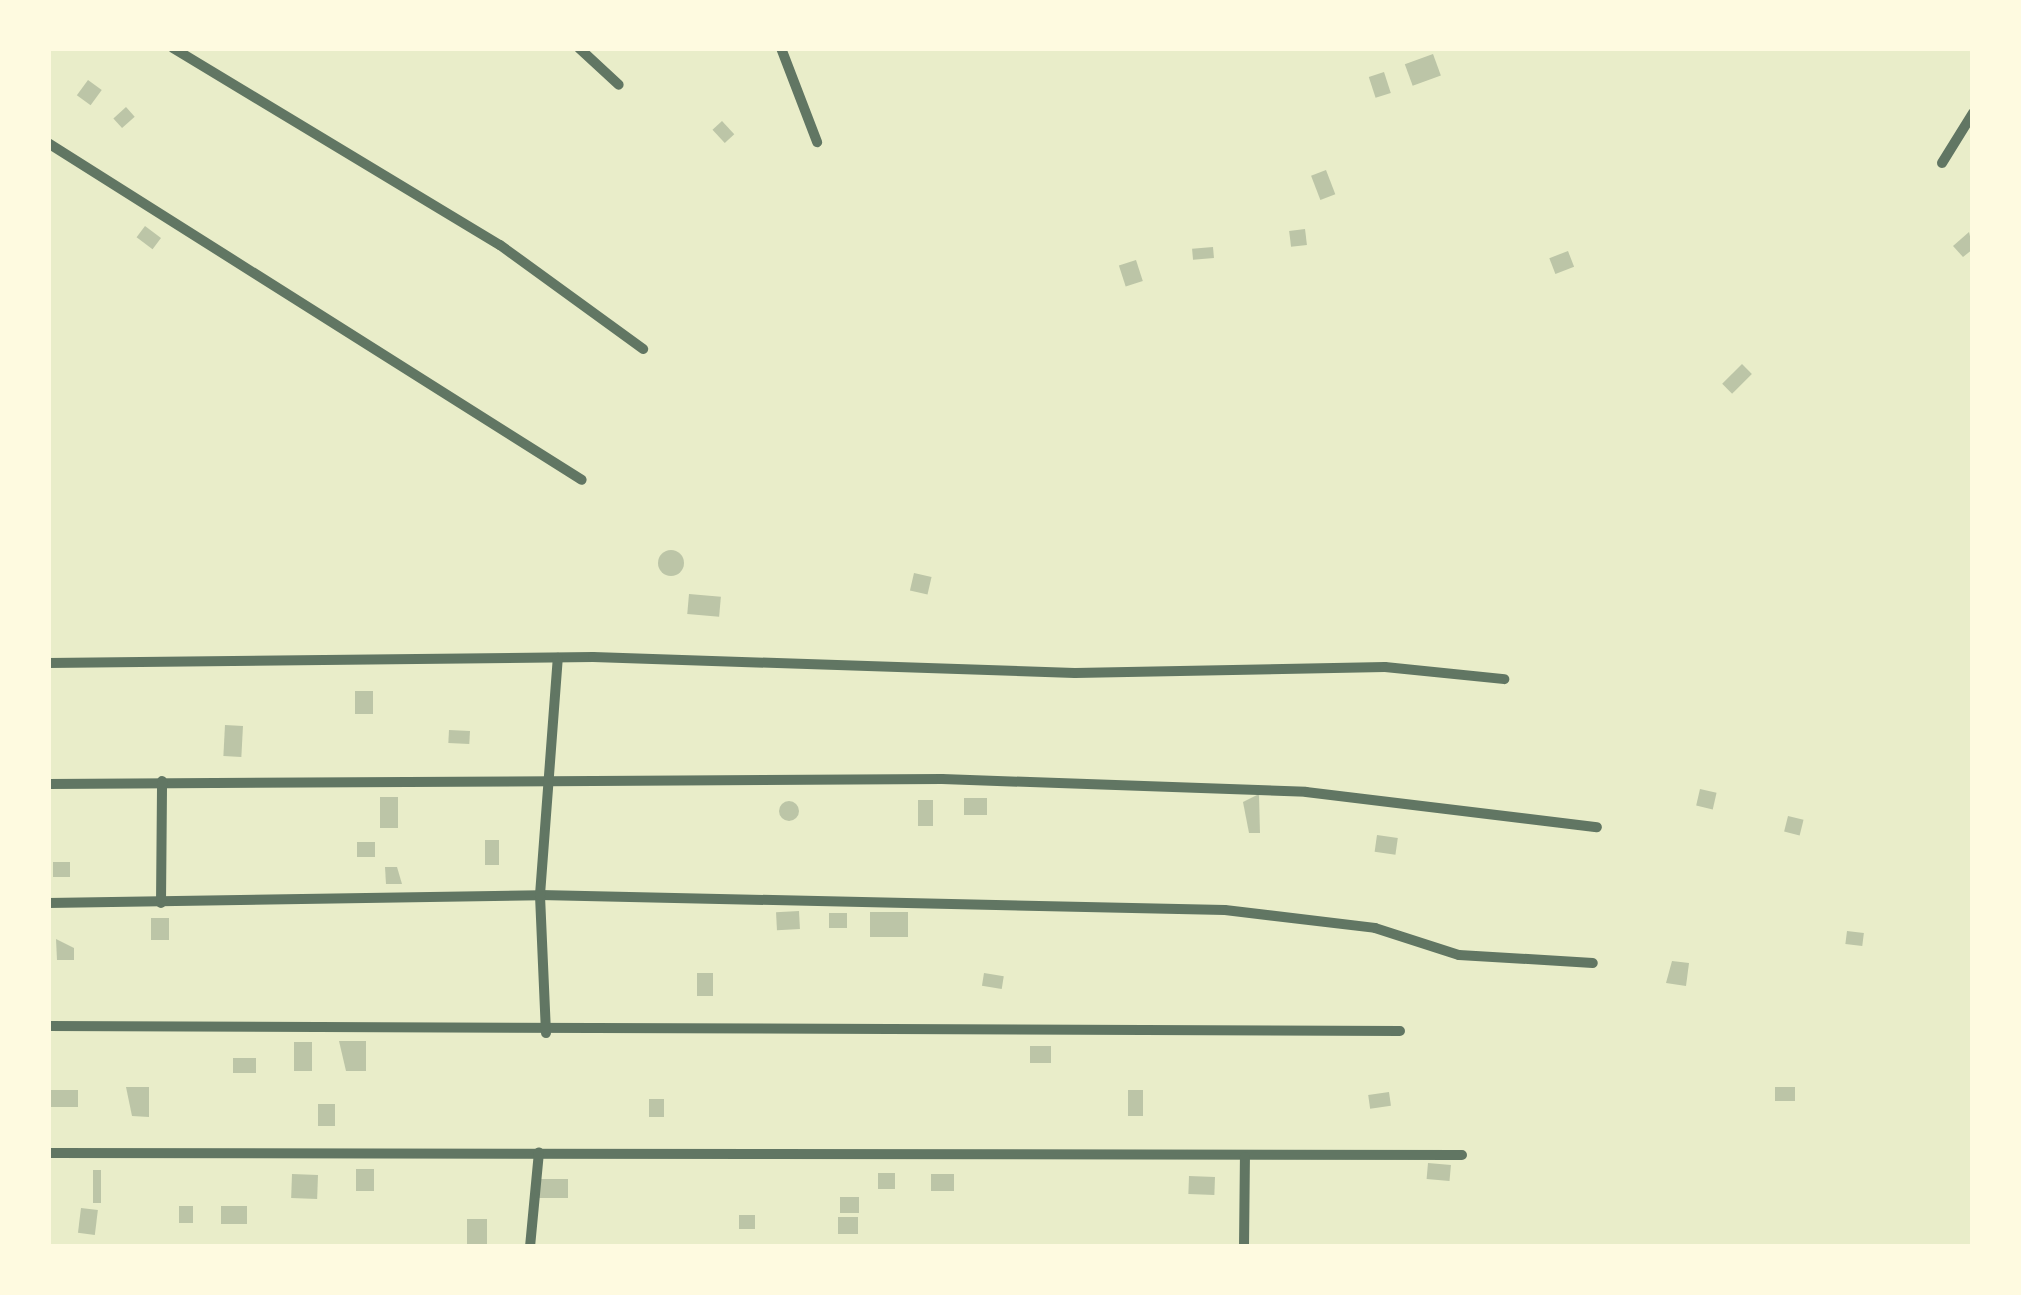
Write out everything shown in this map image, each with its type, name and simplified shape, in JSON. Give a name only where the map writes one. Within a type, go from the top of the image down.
[{"type":"street","points":[[173,48],[500,245],[644,349]]},
{"type":"street","points":[[579,48],[619,85]]},
{"type":"street","points":[[781,48],[817,142]]},
{"type":"street","points":[[1942,163],[1973,113]]},
{"type":"street","points":[[48,142],[582,480]]},
{"type":"street","points":[[48,663],[558,658],[1075,673],[1385,667],[1504,680]]},
{"type":"street","points":[[546,1033],[540,895],[558,658]]},
{"type":"street","points":[[48,784],[162,781],[547,787],[942,779],[1260,790],[1597,826]]},
{"type":"street","points":[[161,903],[162,781]]},
{"type":"street","points":[[48,903],[540,895],[1225,910],[1376,928],[1459,956],[1593,963]]},
{"type":"street","points":[[48,1026],[546,1033],[1400,1030]]},
{"type":"street","points":[[530,1247],[539,1152]]},
{"type":"street","points":[[48,1153],[1462,1155]]},
{"type":"street","points":[[1244,1247],[1245,1157]]},
{"type":"building","points":[[1433,54],[1441,76],[1413,86],[1405,64]]},
{"type":"building","points":[[1384,72],[1391,93],[1376,98],[1369,77]]},
{"type":"building","points":[[88,80],[102,90],[91,105],[77,95]]},
{"type":"building","points":[[126,107],[135,117],[122,128],[113,118]]},
{"type":"building","points":[[722,121],[734,134],[725,143],[712,130]]},
{"type":"building","points":[[1326,170],[1335,194],[1320,200],[1311,176]]},
{"type":"building","points":[[145,226],[161,238],[153,249],[137,237]]},
{"type":"building","points":[[1305,229],[1307,245],[1291,247],[1289,231]]},
{"type":"building","points":[[1969,232],[1973,249],[1963,257],[1953,246]]},
{"type":"building","points":[[1213,247],[1214,258],[1193,260],[1192,249]]},
{"type":"building","points":[[1568,251],[1574,267],[1555,274],[1549,258]]},
{"type":"building","points":[[1136,260],[1143,281],[1126,286],[1119,266]]},
{"type":"building","points":[[1742,364],[1752,374],[1732,394],[1722,384]]},
{"type":"building","points":[[671,550],[684,563],[671,576],[658,563]]},
{"type":"building","points":[[914,573],[932,577],[927,595],[910,591]]},
{"type":"building","points":[[689,594],[721,597],[719,617],[687,614]]},
{"type":"building","points":[[355,691],[373,691],[373,714],[355,714]]},
{"type":"building","points":[[225,725],[243,726],[241,757],[223,756]]},
{"type":"building","points":[[449,730],[470,731],[469,744],[448,743]]},
{"type":"building","points":[[1700,789],[1717,793],[1713,809],[1696,806]]},
{"type":"building","points":[[1259,794],[1260,833],[1249,833],[1243,802]]},
{"type":"building","points":[[380,797],[398,797],[398,828],[380,828]]},
{"type":"building","points":[[964,798],[987,798],[987,815],[964,815]]},
{"type":"building","points":[[918,800],[933,800],[933,826],[918,826]]},
{"type":"building","points":[[789,801],[799,811],[789,821],[779,811]]},
{"type":"building","points":[[1788,816],[1804,820],[1800,835],[1784,832]]},
{"type":"building","points":[[1377,835],[1398,838],[1395,855],[1375,852]]},
{"type":"building","points":[[485,840],[499,840],[499,865],[485,865]]},
{"type":"building","points":[[357,842],[375,842],[375,857],[357,857]]},
{"type":"building","points":[[53,862],[70,862],[70,877],[53,877]]},
{"type":"building","points":[[385,867],[397,867],[402,884],[386,884]]},
{"type":"building","points":[[799,911],[800,929],[777,930],[776,912]]},
{"type":"building","points":[[870,912],[908,912],[908,937],[870,937]]},
{"type":"building","points":[[829,913],[847,913],[847,928],[829,928]]},
{"type":"building","points":[[151,918],[169,918],[169,940],[151,940]]},
{"type":"building","points":[[1847,931],[1864,933],[1862,946],[1845,944]]},
{"type":"building","points":[[56,939],[74,948],[74,960],[57,960]]},
{"type":"building","points":[[1672,961],[1689,963],[1686,986],[1666,983]]},
{"type":"building","points":[[697,973],[713,973],[713,996],[697,996]]},
{"type":"building","points":[[984,973],[1004,976],[1002,989],[982,986]]},
{"type":"building","points":[[339,1041],[366,1041],[366,1071],[346,1071]]},
{"type":"building","points":[[294,1042],[312,1042],[312,1071],[294,1071]]},
{"type":"building","points":[[1030,1046],[1051,1046],[1051,1063],[1030,1063]]},
{"type":"building","points":[[233,1058],[256,1058],[256,1073],[233,1073]]},
{"type":"building","points":[[126,1087],[149,1087],[149,1117],[132,1116]]},
{"type":"building","points":[[1775,1087],[1795,1087],[1795,1101],[1775,1101]]},
{"type":"building","points":[[48,1090],[78,1090],[78,1107],[48,1107]]},
{"type":"building","points":[[1128,1090],[1143,1090],[1143,1116],[1128,1116]]},
{"type":"building","points":[[1389,1092],[1391,1106],[1370,1109],[1368,1095]]},
{"type":"building","points":[[649,1099],[664,1099],[664,1117],[649,1117]]},
{"type":"building","points":[[318,1104],[335,1104],[335,1126],[318,1126]]},
{"type":"building","points":[[1428,1163],[1451,1165],[1450,1181],[1427,1179]]},
{"type":"building","points":[[356,1169],[374,1169],[374,1191],[356,1191]]},
{"type":"building","points":[[93,1170],[101,1170],[101,1203],[93,1203]]},
{"type":"building","points":[[878,1173],[895,1173],[895,1189],[878,1189]]},
{"type":"building","points":[[292,1174],[318,1175],[317,1199],[291,1198]]},
{"type":"building","points":[[931,1174],[954,1174],[954,1191],[931,1191]]},
{"type":"building","points":[[1189,1176],[1215,1177],[1214,1195],[1188,1194]]},
{"type":"building","points":[[539,1179],[568,1179],[568,1198],[539,1198]]},
{"type":"building","points":[[840,1197],[859,1197],[859,1213],[840,1213]]},
{"type":"building","points":[[179,1206],[193,1206],[193,1223],[179,1223]]},
{"type":"building","points":[[221,1206],[247,1206],[247,1224],[221,1224]]},
{"type":"building","points":[[81,1208],[98,1210],[95,1235],[78,1233]]},
{"type":"building","points":[[739,1215],[755,1215],[755,1229],[739,1229]]},
{"type":"building","points":[[838,1217],[858,1217],[858,1234],[838,1234]]},
{"type":"building","points":[[467,1219],[487,1219],[487,1247],[467,1247]]}]
